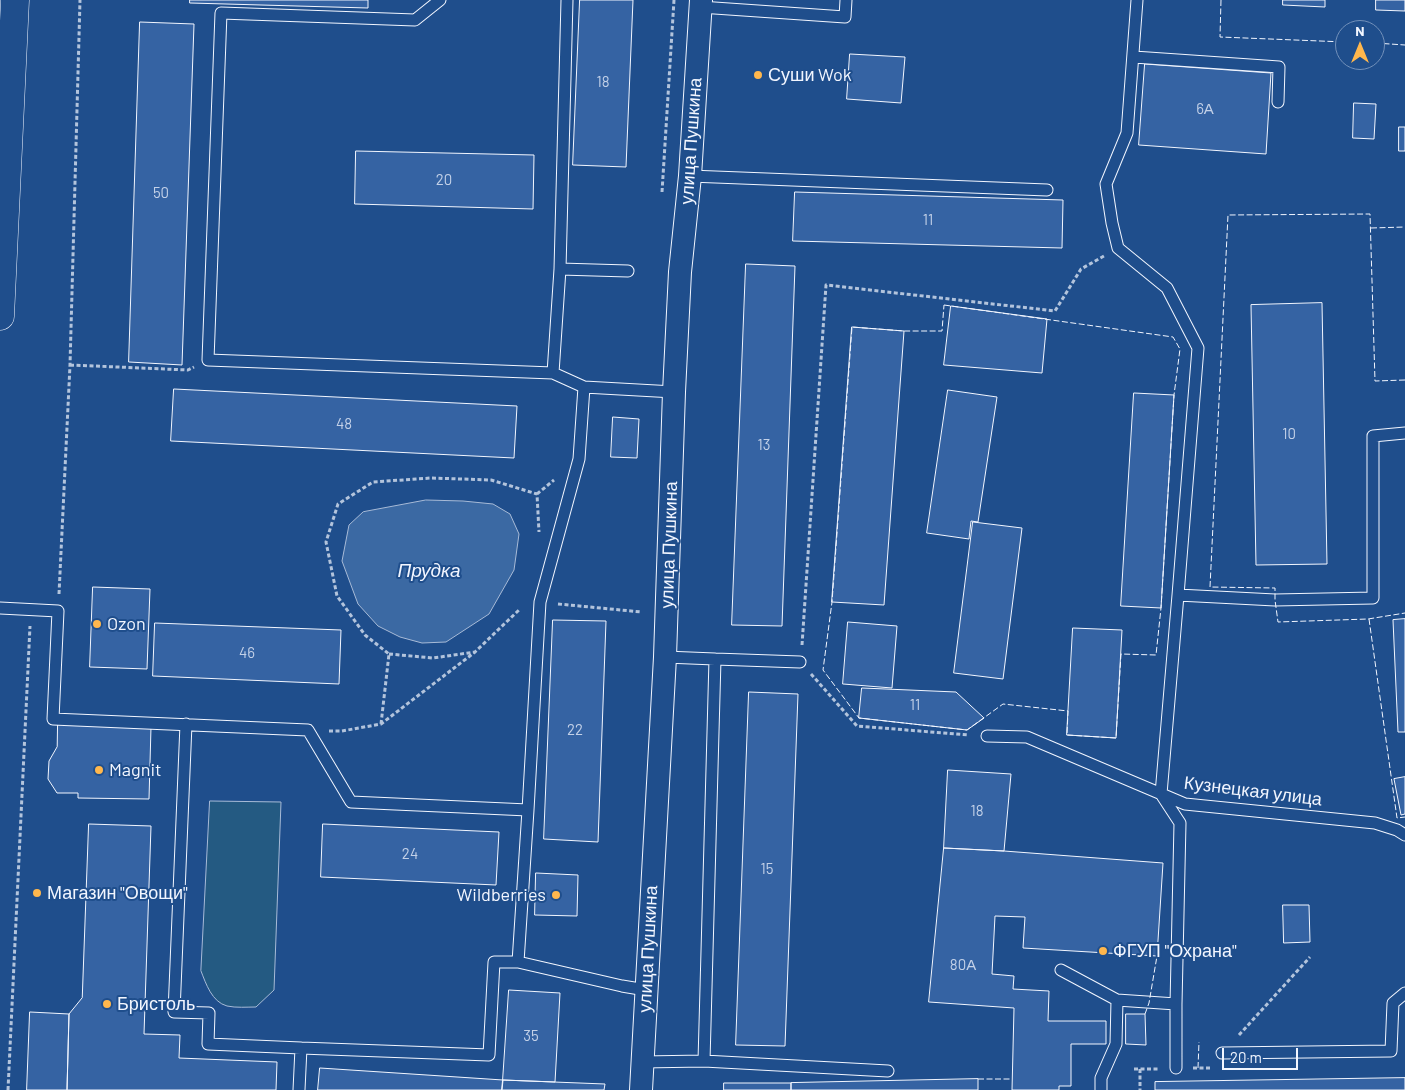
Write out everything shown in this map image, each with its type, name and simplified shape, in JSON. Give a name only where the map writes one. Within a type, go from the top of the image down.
[{"type":"highway","points":[[0,316],[15,0]]},
{"type":"street","name":"улица Пушкина","points":[[641,1090],[665,657],[680,272],[690,176],[701,4]]},
{"type":"lane","points":[[440,0],[415,20],[221,13],[208,360],[553,373],[584,387],[674,392]]},
{"type":"lane","points":[[553,373],[560,269],[567,0]]},
{"type":"lane","points":[[701,4],[845,17],[846,0]]},
{"type":"lane","points":[[1137,0],[1127,132],[1106,184],[1118,248],[1167,288],[1198,348],[1161,794],[1180,823],[1176,1068]]},
{"type":"lane","points":[[1134,57],[1279,67],[1278,102]]},
{"type":"lane","points":[[690,176],[1047,190]]},
{"type":"lane","points":[[560,269],[628,271]]},
{"type":"lane","points":[[518,962],[540,602],[579,459],[584,387]]},
{"type":"lane","points":[[1178,595],[1275,600],[1372,598],[1372,436],[1405,432]]},
{"type":"lane","points":[[0,608],[58,611],[53,719],[308,730],[350,802],[528,810]]},
{"type":"lane","points":[[665,657],[800,662]]},
{"type":"lane","points":[[704,1061],[715,659]]},
{"type":"lane","points":[[186,724],[174,1012],[209,1013],[208,1044],[488,1054],[494,962],[518,962],[646,990]]},
{"type":"lane","name":"Кузнецкая улица","points":[[987,736],[1027,737],[1185,804],[1375,822],[1405,835]]},
{"type":"lane","points":[[1061,970],[1117,1000],[1176,1004]]},
{"type":"lane","points":[[1222,1053],[1391,1051],[1393,1003],[1405,993]]},
{"type":"lane","points":[[1101,1090],[1101,1078],[1116,1044],[1117,1000]]},
{"type":"lane","points":[[299,1090],[300,1048]]},
{"type":"lane","points":[[642,1062],[704,1061],[888,1071]]},
{"type":"path","points":[[58,611],[70,364],[80,0]]},
{"type":"path","points":[[987,736],[857,726],[800,662],[826,285],[1055,311],[1081,269],[1118,248]]},
{"type":"path","points":[[70,364],[188,370],[208,360]]},
{"type":"path","points":[[475,652],[433,658],[389,654],[365,635],[337,596],[326,542],[338,504],[373,482],[431,478],[491,480],[537,494],[539,533]]},
{"type":"path","points":[[520,609],[522,601]]},
{"type":"path","points":[[308,730],[342,731],[382,724],[475,652],[520,609],[540,602],[642,612]]},
{"type":"path","points":[[8,1090],[31,610]]},
{"type":"path","points":[[382,724],[389,654]]},
{"type":"path","points":[[1198,1068],[1222,1053],[1310,957]]},
{"type":"path","points":[[1140,1069],[1140,1090]]},
{"type":"shaded area","points":[[210,801],[281,802],[274,990],[256,1007],[227,1006],[217,1001],[210,992],[201,971]]},
{"type":"water","name":"Прудка","points":[[426,500],[493,504],[510,514],[519,534],[514,570],[489,614],[446,642],[422,643],[400,637],[378,626],[358,604],[342,561],[349,525],[363,512]]},
{"type":"building","points":[[190,0],[368,0],[368,8],[190,3]]},
{"type":"building","points":[[580,0],[633,0],[626,167],[573,165]]},
{"type":"building","points":[[1283,0],[1325,0],[1325,7],[1283,5]]},
{"type":"building","points":[[1376,0],[1405,0],[1405,11],[1376,10]]},
{"type":"building","points":[[140,22],[194,24],[182,365],[129,362]]},
{"type":"building","points":[[850,54],[905,57],[901,103],[847,99]]},
{"type":"building","points":[[1145,64],[1271,73],[1266,154],[1139,145]]},
{"type":"building","points":[[1354,103],[1376,104],[1374,139],[1353,138]]},
{"type":"building","points":[[1399,127],[1405,127],[1405,151],[1399,151]]},
{"type":"building","points":[[356,151],[534,155],[533,209],[355,204]]},
{"type":"building","points":[[795,192],[1063,200],[1062,248],[793,241]]},
{"type":"building","points":[[746,264],[795,266],[782,626],[732,625]]},
{"type":"building","points":[[1322,303],[1327,564],[1256,565],[1251,305]]},
{"type":"building","points":[[951,306],[1047,319],[1042,373],[944,365]]},
{"type":"building","points":[[852,327],[904,331],[884,605],[832,602]]},
{"type":"building","points":[[174,389],[517,406],[514,458],[171,441]]},
{"type":"building","points":[[948,390],[997,397],[978,522],[971,521],[969,539],[927,533]]},
{"type":"building","points":[[1134,393],[1174,395],[1161,608],[1121,606]]},
{"type":"building","points":[[613,417],[639,419],[637,458],[611,457]]},
{"type":"building","points":[[973,522],[1022,528],[1003,679],[954,673]]},
{"type":"building","points":[[93,587],[150,589],[147,669],[90,667]]},
{"type":"building","points":[[1405,619],[1405,732],[1398,732],[1393,620]]},
{"type":"building","points":[[553,620],[606,621],[598,842],[544,839]]},
{"type":"building","points":[[848,622],[897,626],[892,688],[843,684]]},
{"type":"building","points":[[155,623],[341,630],[339,684],[153,676]]},
{"type":"building","points":[[1073,628],[1122,630],[1116,738],[1067,735]]},
{"type":"building","points":[[862,688],[956,692],[984,718],[967,730],[859,718]]},
{"type":"building","points":[[749,692],[798,694],[785,1046],[736,1045]]},
{"type":"building","name":"Magnit","points":[[58,723],[151,727],[149,799],[78,798],[78,793],[57,793],[48,779],[49,761],[57,747]]},
{"type":"building","points":[[948,770],[1011,774],[1004,851],[944,848]]},
{"type":"building","points":[[1405,777],[1405,814],[1401,815],[1394,779]]},
{"type":"building","points":[[89,824],[151,826],[144,1034],[180,1035],[179,1058],[277,1062],[276,1090],[67,1090],[69,1014],[82,998]]},
{"type":"building","points":[[323,824],[499,832],[496,885],[321,877]]},
{"type":"building","points":[[944,848],[1163,863],[1157,956],[1023,948],[1025,917],[995,916],[992,974],[1014,976],[1013,989],[1049,991],[1048,1021],[1106,1021],[1106,1044],[1071,1044],[1071,1086],[1059,1086],[1059,1090],[1012,1090],[1014,1008],[929,1002]]},
{"type":"building","name":"Wildberries","points":[[536,873],[578,875],[577,916],[535,915]]},
{"type":"building","points":[[1283,905],[1309,905],[1310,942],[1284,943]]},
{"type":"building","points":[[509,990],[560,993],[555,1082],[503,1080]]},
{"type":"building","points":[[30,1012],[69,1014],[67,1090],[27,1090]]},
{"type":"building","points":[[1126,1014],[1145,1014],[1146,1045],[1126,1044]]},
{"type":"building","points":[[320,1068],[503,1080],[502,1090],[318,1090]]},
{"type":"building","points":[[1405,1078],[1405,1090],[1155,1090],[1155,1082]]},
{"type":"building","points":[[978,1079],[978,1090],[791,1090],[791,1083]]},
{"type":"building","points":[[503,1080],[605,1084],[604,1090],[502,1090]]},
{"type":"building","points":[[724,1083],[791,1083],[791,1090],[724,1090]]},
{"type":"fence","points":[[1221,0],[1220,37],[1335,42]]},
{"type":"fence","points":[[1385,44],[1405,45]]},
{"type":"fence","points":[[1405,380],[1375,381],[1370,214],[1228,215],[1210,587],[1275,588],[1278,622],[1368,619],[1405,613]]},
{"type":"fence","points":[[1371,228],[1405,227]]},
{"type":"fence","points":[[944,305],[1173,337],[1180,349],[1174,395],[1161,608],[1156,655],[1121,654],[1116,738],[1067,735],[1068,711],[1003,704],[967,730],[859,718],[823,670],[832,602],[852,327],[904,331],[942,331],[944,305]]},
{"type":"fence","points":[[1369,619],[1397,818],[1405,817]]},
{"type":"fence","points":[[1145,1014],[1149,1003],[1157,956]]},
{"type":"fence","points":[[1198,1068],[1199,1042]]},
{"type":"fence","points":[[978,1079],[1012,1079]]},
{"type":"place","name":"Суши Wok","points":[[758,75]]},
{"type":"place","name":"Ozon","points":[[97,624]]},
{"type":"place","name":"Magnit","points":[[99,770]]},
{"type":"place","name":"Магазин \"Овощи\"","points":[[37,893]]},
{"type":"place","name":"Wildberries","points":[[556,895]]},
{"type":"place","name":"ФГУП \"Охрана\"","points":[[1103,951]]},
{"type":"place","name":"Бристоль","points":[[107,1004]]}]
